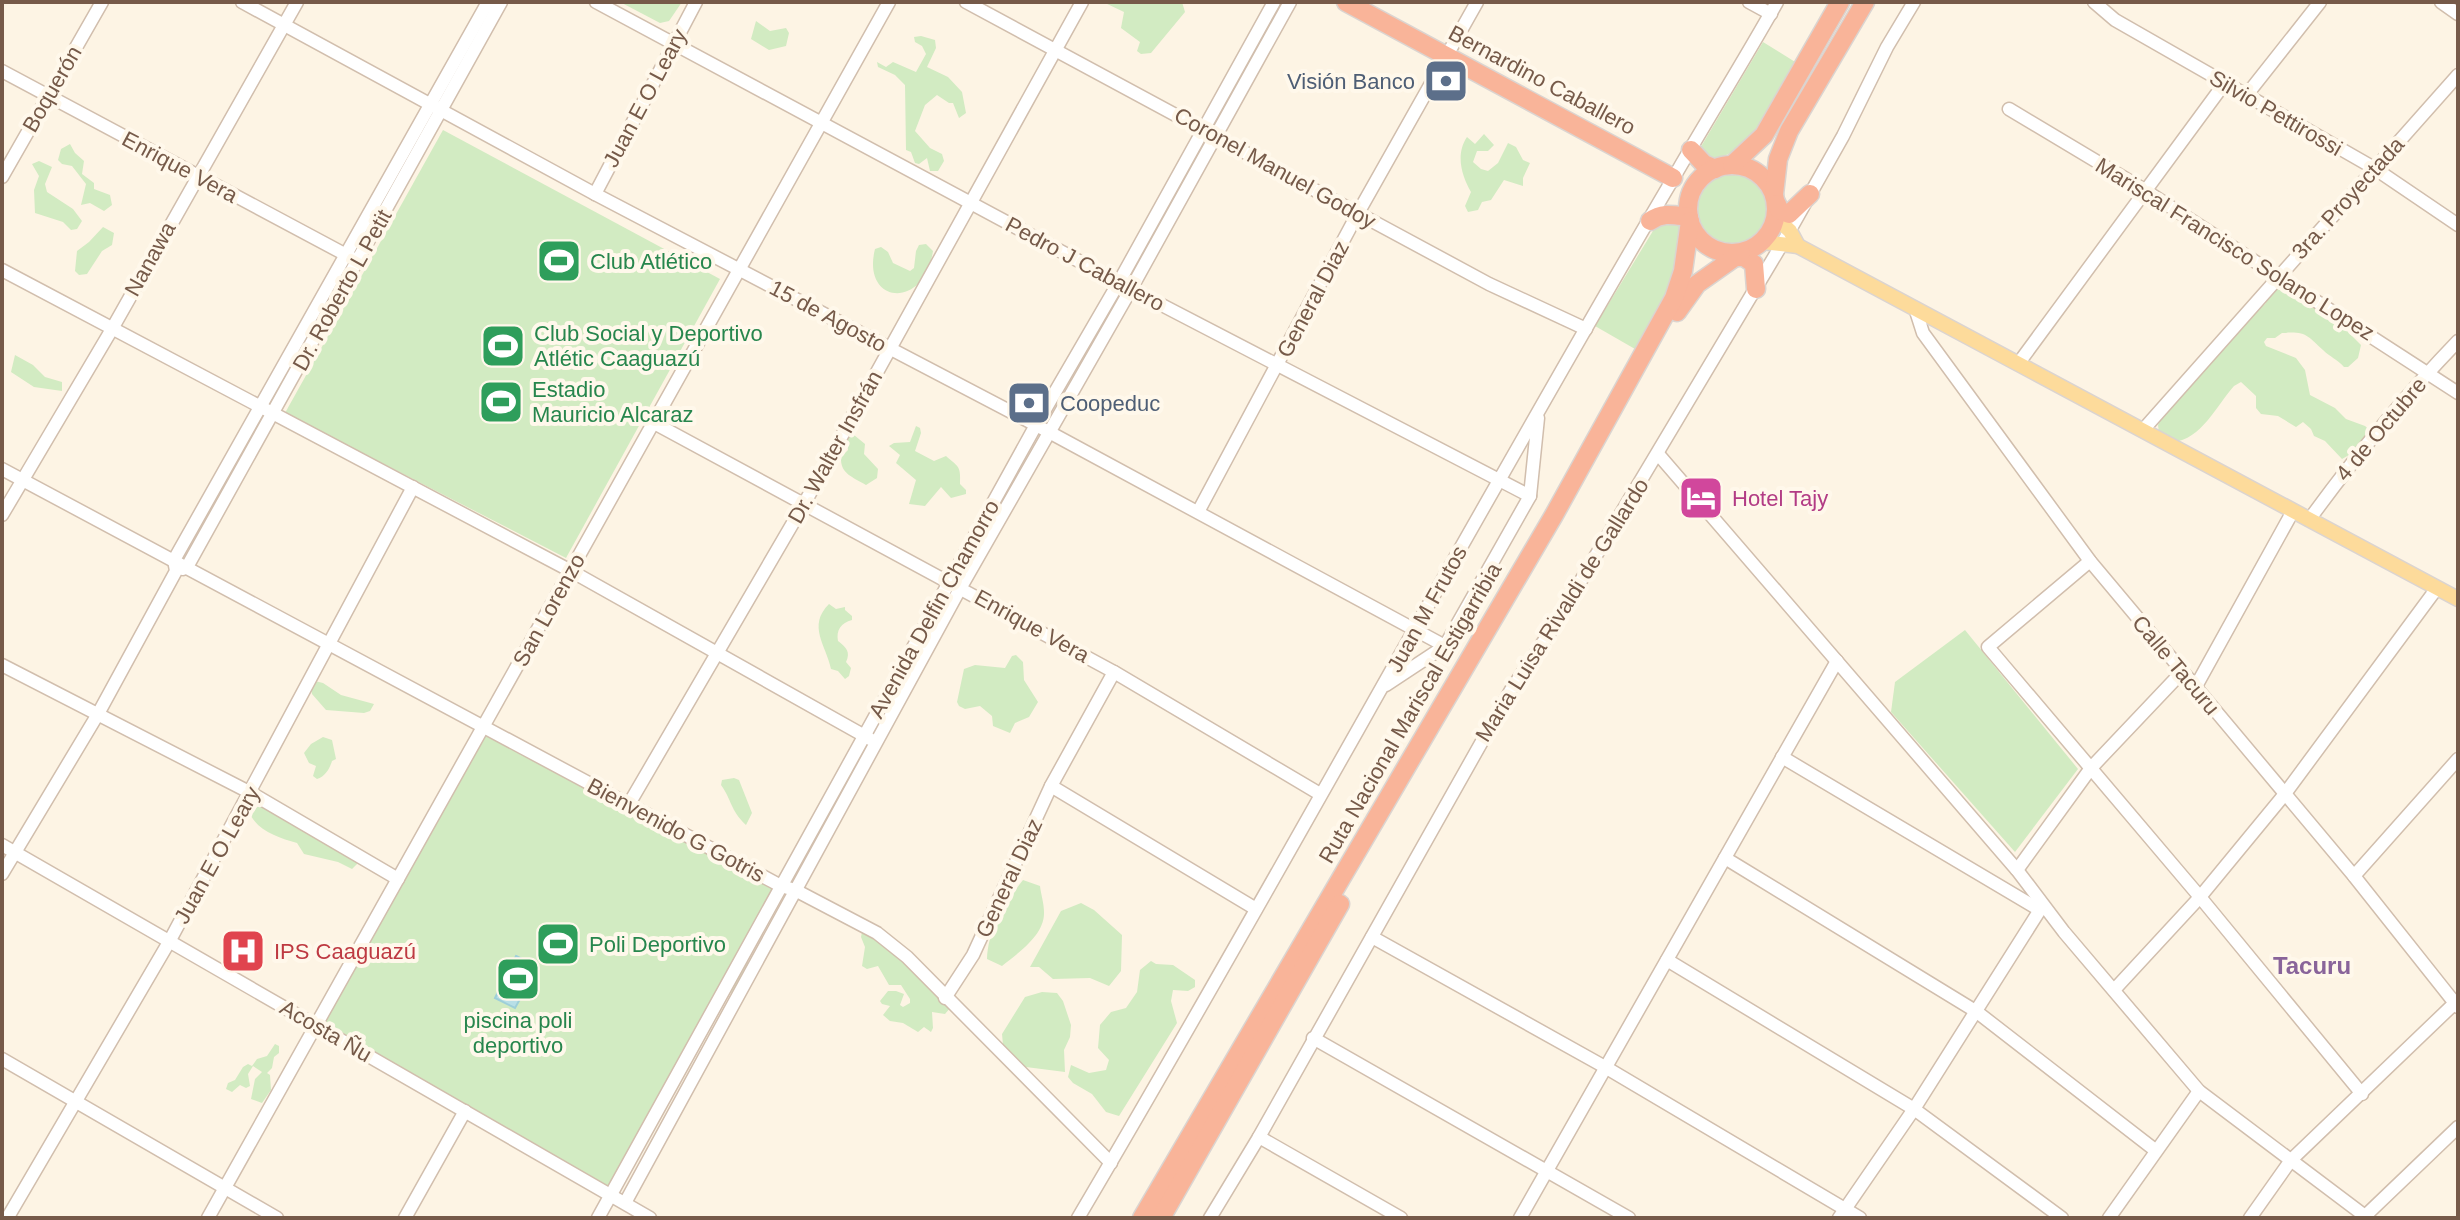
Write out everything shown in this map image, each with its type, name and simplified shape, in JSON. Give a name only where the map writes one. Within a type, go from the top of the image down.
[{"type":"highway","name":"Bernardino Caballero","points":[[1346,2],[1673,178]]},
{"type":"highway","points":[[1689,217],[1689,203],[1696,184],[1764,135],[1840,2]]},
{"type":"highway","points":[[1738,255],[1762,242],[1780,218],[1778,159],[1789,131],[1865,2]]},
{"type":"highway","points":[[1691,150],[1704,164],[1758,173],[1780,218]]},
{"type":"highway","points":[[1719,168],[1673,178],[1697,236],[1709,247],[1744,257],[1754,264],[1756,289]]},
{"type":"highway","points":[[1780,218],[1779,210],[1789,214],[1810,194]]},
{"type":"highway","points":[[1650,221],[1658,215],[1669,213],[1689,217]]},
{"type":"highway","name":"Ruta Nacional Mariscal Estigarribia","points":[[1142,1218],[1554,515],[1674,298],[1683,271],[1689,217]]},
{"type":"highway","name":"Ruta Nacional Mariscal Estigarribia","points":[[1161,1218],[1685,299],[1697,284],[1738,255]]},
{"type":"main road","points":[[1780,218],[1798,246],[2458,599]]},
{"type":"street","name":"Boquerón","points":[[2,177],[102,2]]},
{"type":"street","name":"15 de Agosto","points":[[242,2],[595,194],[1036,425],[1445,646]]},
{"type":"street","name":"Nanawa","points":[[2,515],[112,329],[297,2]]},
{"type":"street","name":"Dr. Roberto L Petit","points":[[437,108],[488,2]]},
{"type":"street","name":"Dr. Roberto L Petit","points":[[2,874],[98,714],[261,406],[352,258],[501,2]]},
{"type":"street","name":"Pedro J Caballero","points":[[596,2],[1131,289],[1530,496]]},
{"type":"street","name":"Juan E O Leary","points":[[595,194],[696,2]]},
{"type":"street","name":"San Lorenzo","points":[[208,1218],[889,2]]},
{"type":"street","name":"Coronel Manuel Godoy","points":[[966,2],[1489,284],[1586,329]]},
{"type":"street","name":"Dr. Walter Insfrán","points":[[629,804],[804,504],[1082,2]]},
{"type":"street","name":"Avenida Delfin Chamorro","points":[[598,1218],[788,888],[877,742],[1036,425],[1274,2]]},
{"type":"street","name":"Avenida Delfin Chamorro","points":[[625,1203],[864,736],[1049,432],[1290,2]]},
{"type":"street","name":"General Diaz","points":[[1198,512],[1358,213],[1477,2]]},
{"type":"street","points":[[1749,2],[1774,8]]},
{"type":"street","points":[[1810,194],[1914,2]]},
{"type":"street","name":"Silvio Pettirossi","points":[[2094,2],[2115,20],[2374,168],[2458,225]]},
{"type":"street","points":[[2245,97],[2320,2]]},
{"type":"street","points":[[2441,2],[2458,14]]},
{"type":"street","name":"Juan M Frutos","points":[[1078,1218],[1384,687],[1499,480],[1774,8]]},
{"type":"street","name":"Enrique Vera","points":[[2,71],[352,258]]},
{"type":"street","name":"3ra. Proyectada","points":[[2143,430],[2458,75]]},
{"type":"street","points":[[2018,364],[2224,84]]},
{"type":"street","name":"Mariscal Francisco Solano Lopez","points":[[2009,109],[2279,275],[2458,393]]},
{"type":"street","name":"Maria Luisa Rivaldi de Gallardo","points":[[1210,1218],[1259,1137],[1511,690],[1756,289],[1780,218]]},
{"type":"street","name":"Dr. Roberto L Petit","points":[[179,566],[273,414],[352,258]]},
{"type":"street","points":[[2,270],[571,571],[877,742]]},
{"type":"street","name":"Calle Tacuru","points":[[1915,308],[1923,333],[2090,561],[2457,1004]]},
{"type":"street","name":"4 de Octubre","points":[[2309,520],[2345,470],[2458,341]]},
{"type":"street","points":[[1384,687],[1445,646],[1530,496],[1539,411]]},
{"type":"street","name":"Enrique Vera","points":[[654,423],[1114,672],[1320,794]]},
{"type":"street","points":[[1658,454],[2017,870],[2042,907],[2199,1091],[2364,1217],[2458,1127]]},
{"type":"street","name":"Bienvenido G Gotris","points":[[2,469],[179,566],[877,933],[907,957],[1111,1163]]},
{"type":"street","name":"Juan E O Leary","points":[[7,1216],[169,942],[413,487]]},
{"type":"street","points":[[2195,688],[2293,511]]},
{"type":"street","points":[[2090,561],[1988,647],[2362,1094]]},
{"type":"street","points":[[2114,990],[2200,897],[2284,795],[2437,588]]},
{"type":"street","points":[[1520,1218],[1837,661]]},
{"type":"street","points":[[2,665],[251,793],[398,879]]},
{"type":"street","name":"General Diaz","points":[[945,998],[973,955],[1051,786],[1114,672]]},
{"type":"street","points":[[2017,870],[2091,768],[2182,672]]},
{"type":"street","points":[[1782,757],[2042,907]]},
{"type":"street","points":[[2354,876],[2458,759]]},
{"type":"street","points":[[1051,786],[1256,909]]},
{"type":"street","name":"Acosta Ñu","points":[[2,845],[650,1218]]},
{"type":"street","points":[[1725,858],[1977,1012],[2155,1150]]},
{"type":"street","points":[[1842,1213],[1914,1109],[2042,907]]},
{"type":"street","points":[[2026,932],[2044,925],[2064,932]]},
{"type":"street","points":[[1372,937],[1605,1067],[1842,1213],[1860,1218]]},
{"type":"street","points":[[1667,960],[1914,1109],[2062,1218]]},
{"type":"street","points":[[2250,1218],[2291,1160],[2457,1004]]},
{"type":"street","points":[[1313,1038],[1629,1218]]},
{"type":"street","points":[[2,1059],[277,1218]]},
{"type":"street","points":[[2109,1218],[2199,1091]]},
{"type":"street","points":[[405,1218],[465,1111]]},
{"type":"street","points":[[1259,1137],[1401,1218]]},
{"type":"green space","points":[[620,2],[682,2],[669,21],[660,23]]},
{"type":"green space","points":[[1103,2],[1182,2],[1185,12],[1151,53],[1141,54],[1137,51],[1140,42],[1121,28],[1124,12]]},
{"type":"green space","points":[[756,21],[770,31],[786,28],[789,33],[786,46],[769,50],[751,39]]},
{"type":"green space","points":[[914,37],[935,40],[936,48],[927,67],[948,77],[962,92],[966,113],[959,118],[953,103],[937,95],[925,105],[915,131],[930,148],[942,154],[944,161],[938,171],[930,171],[927,158],[919,164],[915,163],[911,152],[906,150],[905,85],[895,75],[878,67],[877,62],[886,67],[893,62],[916,72],[926,54],[922,46],[915,42]]},
{"type":"green space","points":[[1763,42],[1800,65],[1751,137],[1724,156],[1709,160],[1699,150]]},
{"type":"green space","name":"Club Social y Deportivo Atlétic Caaguazú","points":[[443,130],[720,279],[566,558],[285,413]]},
{"type":"green space","points":[[1484,134],[1494,145],[1488,151],[1477,151],[1473,162],[1481,169],[1488,171],[1498,163],[1508,143],[1516,147],[1523,160],[1530,163],[1523,186],[1504,180],[1491,200],[1482,202],[1478,210],[1468,212],[1465,206],[1471,192],[1463,172],[1461,151],[1467,137],[1475,144]]},
{"type":"green space","points":[[70,144],[84,161],[82,174],[94,183],[94,189],[110,195],[112,205],[104,211],[90,203],[81,205],[86,184],[72,166],[58,160],[61,149]]},
{"type":"green space","points":[[39,161],[52,167],[45,184],[47,192],[73,209],[82,221],[77,229],[71,230],[63,222],[35,213],[34,190],[39,176],[32,164]]},
{"type":"green space","points":[[1732,172],[1753,178],[1763,188],[1769,209],[1763,230],[1753,240],[1732,246],[1711,240],[1701,230],[1695,209],[1701,188],[1711,178]]},
{"type":"green space","points":[[1669,221],[1681,226],[1673,280],[1635,349],[1595,326],[1656,226]]},
{"type":"green space","points":[[103,227],[114,233],[112,245],[102,251],[87,274],[79,275],[75,271],[77,251]]},
{"type":"green space","points":[[926,244],[933,251],[927,270],[918,284],[907,291],[895,293],[885,290],[877,281],[873,267],[875,249],[881,247],[888,252],[893,263],[910,271],[914,268],[919,245]]},
{"type":"green space","points":[[2279,280],[2339,323],[2361,345],[2358,358],[2348,367],[2302,334],[2282,333],[2275,338],[2267,338],[2264,342],[2266,346],[2296,358],[2305,370],[2310,395],[2371,431],[2342,459],[2325,441],[2314,436],[2303,422],[2296,427],[2278,416],[2261,414],[2256,408],[2256,396],[2241,382],[2234,386],[2192,435],[2173,442],[2159,433],[2158,425],[2164,414],[2226,345],[2238,327],[2265,304]]},
{"type":"green space","points":[[15,355],[33,365],[45,377],[62,382],[62,391],[34,387],[11,372]]},
{"type":"green space","points":[[916,426],[921,433],[915,451],[934,461],[946,456],[958,467],[960,484],[966,494],[951,498],[941,487],[925,506],[909,504],[916,480],[896,463],[900,455],[889,446],[910,442]]},
{"type":"green space","points":[[854,435],[865,444],[864,454],[878,469],[877,478],[866,485],[848,474],[841,463],[841,457],[848,450],[847,437]]},
{"type":"green space","points":[[829,604],[836,609],[845,607],[852,616],[852,620],[842,625],[838,634],[838,641],[847,650],[846,662],[851,668],[845,679],[838,671],[831,669],[820,636],[819,620]]},
{"type":"green space","points":[[1965,630],[2078,769],[2015,852],[1891,712],[1895,682]]},
{"type":"green space","points":[[1016,655],[1023,662],[1024,680],[1038,702],[1029,717],[1015,723],[1010,733],[993,726],[992,716],[980,706],[965,709],[957,702],[964,669],[975,665],[1005,668],[1012,656]]},
{"type":"green space","points":[[315,681],[341,695],[374,704],[370,711],[364,713],[326,710],[312,694],[311,687]]},
{"type":"green space","name":"Poli Deportivo","points":[[482,733],[781,886],[746,959],[751,966],[731,993],[730,985],[611,1195],[322,1024]]},
{"type":"green space","points":[[323,737],[332,740],[336,759],[317,779],[313,776],[316,766],[309,763],[304,753]]},
{"type":"green space","points":[[722,780],[739,780],[752,813],[746,825],[721,785]]},
{"type":"green space","points":[[266,805],[359,862],[352,869],[338,862],[304,854],[297,843],[265,830],[255,822],[251,816],[257,807]]},
{"type":"green space","points":[[1023,880],[1040,886],[1043,920],[1029,943],[1002,966],[987,959],[988,948],[1004,907]]},
{"type":"green space","points":[[1081,903],[1094,910],[1122,935],[1121,971],[1109,986],[1090,978],[1053,979],[1039,967],[1030,967],[1061,911]]},
{"type":"green space","points":[[862,932],[884,941],[951,1007],[945,1014],[932,1012],[931,1032],[924,1027],[918,1032],[883,1015],[890,1006],[880,1001],[888,991],[904,994],[900,1005],[903,1007],[910,1003],[910,999],[901,985],[889,985],[878,966],[867,969],[862,966],[865,947]]},
{"type":"green space","points":[[1151,961],[1173,965],[1195,980],[1195,987],[1188,991],[1173,990],[1171,1001],[1177,1023],[1119,1116],[1106,1112],[1092,1094],[1068,1077],[1071,1065],[1089,1073],[1106,1070],[1109,1060],[1098,1048],[1100,1025],[1111,1012],[1126,1008],[1137,992],[1140,970]]},
{"type":"green space","points":[[1042,992],[1057,993],[1071,1025],[1064,1050],[1065,1072],[1018,1066],[1003,1045],[1002,1034],[1025,997]]},
{"type":"green space","points":[[275,1044],[279,1046],[279,1053],[267,1073],[270,1075],[271,1090],[262,1103],[251,1099],[255,1079],[262,1072],[253,1066],[248,1074],[250,1086],[240,1085],[232,1092],[226,1089],[243,1067],[248,1064],[252,1066],[257,1059],[267,1056]]},
{"type":"water","name":"piscina poli deportivo","points":[[516,956],[538,967],[515,1008],[495,998]]},
{"type":"place","name":"Visión Banco","points":[[1446,81]]},
{"type":"place","name":"Club Atlético","points":[[559,261]]},
{"type":"place","name":"Club Social y Deportivo Atlétic Caaguazú","points":[[503,346]]},
{"type":"place","name":"Estadio Mauricio Alcaraz","points":[[501,402]]},
{"type":"place","name":"Coopeduc","points":[[1029,403]]},
{"type":"place","name":"Hotel Tajy","points":[[1701,498]]},
{"type":"place","name":"Poli Deportivo","points":[[558,944]]},
{"type":"place","name":"IPS Caaguazú","points":[[243,951]]},
{"type":"place","name":"piscina poli deportivo","points":[[518,979]]},
{"type":"district","name":"Tacuru","points":[[2312,965]]}]
